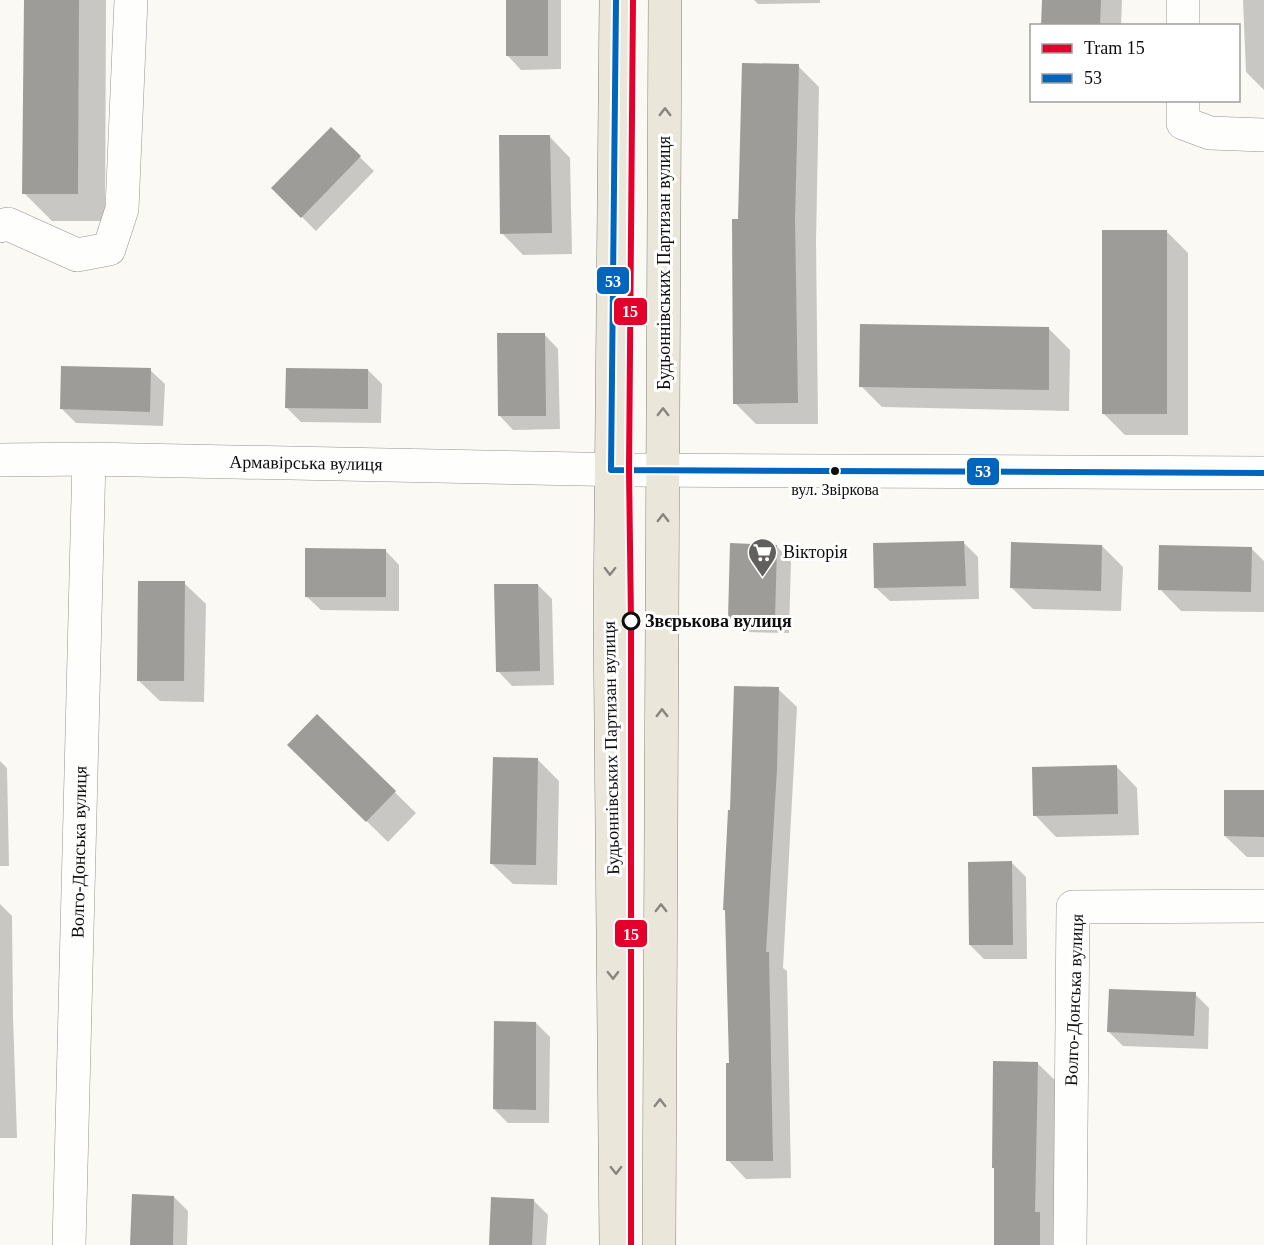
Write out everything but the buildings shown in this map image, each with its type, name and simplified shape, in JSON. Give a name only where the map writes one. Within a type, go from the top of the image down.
[{"type":"main road","name":"Будьоннівських Партизан вулиця","points":[[616,0],[610,619],[616,1245]]},
{"type":"main road","name":"Будьоннівських Партизан вулиця","points":[[659,1245],[665,0]]},
{"type":"street","points":[[0,226],[8,224],[76,255],[108,249],[122,209],[131,0]]},
{"type":"street","points":[[1183,0],[1183,24]]},
{"type":"street","points":[[1183,102],[1183,123],[1210,133],[1264,135]]},
{"type":"street","name":"Армавірська вулиця","points":[[0,460],[89,459],[611,470]]},
{"type":"street","name":"Волго-Донська вулиця","points":[[69,1245],[89,459]]},
{"type":"street","points":[[611,470],[1264,473]]},
{"type":"street","name":"Волго-Донська вулиця","points":[[1070,1245],[1073,907],[1264,906]]},
{"type":"tram line","name":"15","points":[[631,1245],[629,470],[633,0]]},
{"type":"transit line","name":"53","points":[[616,0],[611,470],[1264,473]]},
{"type":"place","name":"вул. Звіркова","points":[[835,471]]},
{"type":"place","name":"Вікторія","points":[[762,578]]},
{"type":"place","name":"Звєрькова вулиця","points":[[631,621]]}]
